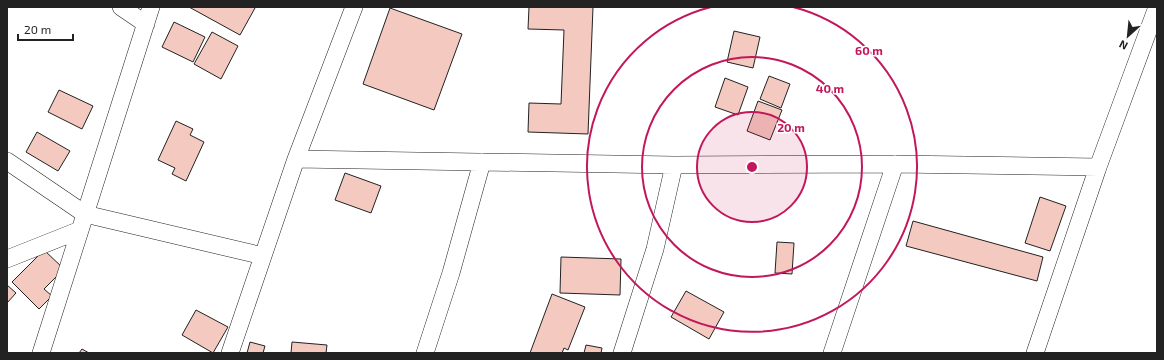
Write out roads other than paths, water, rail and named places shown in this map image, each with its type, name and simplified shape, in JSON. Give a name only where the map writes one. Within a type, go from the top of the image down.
[{"type":"street","points":[[121,7],[146,24]]},
{"type":"street","points":[[41,353],[152,7]]},
{"type":"street","points":[[230,353],[296,159],[354,7]]},
{"type":"street","points":[[1035,353],[1098,167],[1156,7]]},
{"type":"street","points":[[296,159],[674,165],[895,164],[1098,167]]},
{"type":"street","points":[[7,161],[85,214],[263,256]]},
{"type":"street","points":[[425,353],[451,273],[482,162]]},
{"type":"street","points":[[832,353],[895,164]]},
{"type":"street","points":[[622,353],[655,248],[674,165]]},
{"type":"street","points":[[7,259],[80,230]]}]
